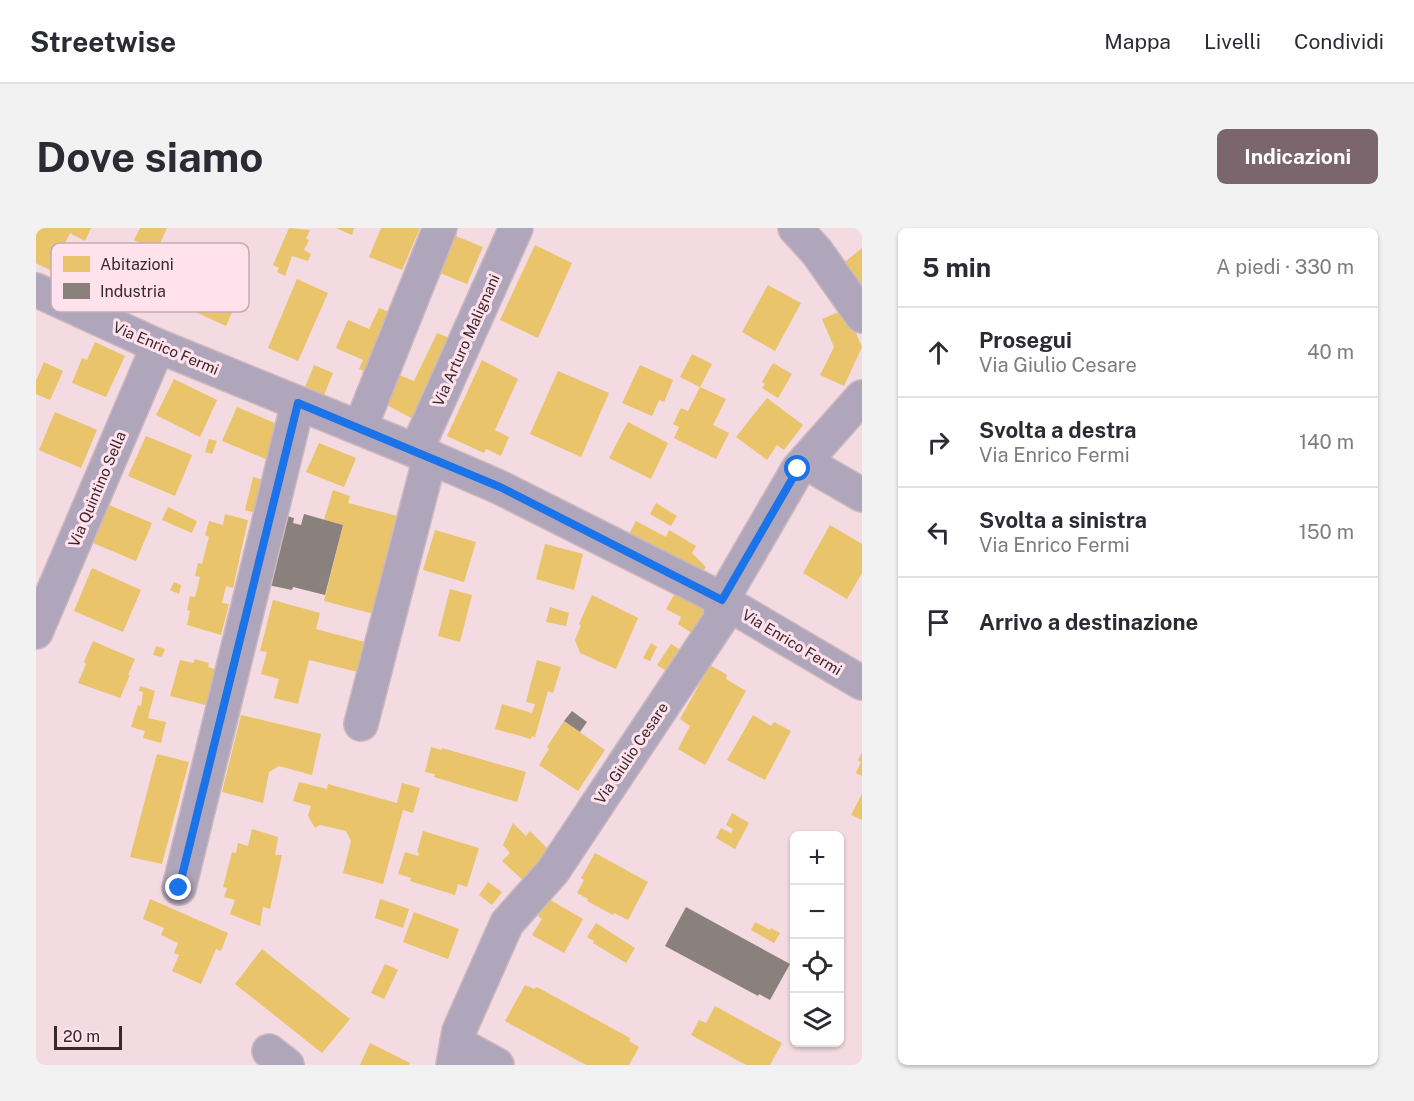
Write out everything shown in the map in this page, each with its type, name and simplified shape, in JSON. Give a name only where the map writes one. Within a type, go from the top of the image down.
[{"type":"street","points":[[360,428],[440,228]]},
{"type":"street","name":"Via Arturo Malignani","points":[[361,724],[423,454],[516,228]]},
{"type":"street","points":[[795,228],[817,252],[862,316]]},
{"type":"street","name":"Via Enrico Fermi","points":[[36,290],[51,297]]},
{"type":"street","name":"Via Enrico Fermi","points":[[84,312],[158,346],[500,487],[722,600],[862,683]]},
{"type":"street","name":"Via Quintino Sella","points":[[36,632],[158,346]]},
{"type":"street","name":"Via Giulio Cesare","points":[[497,1065],[455,1054],[459,1031],[507,923],[560,861],[720,620],[722,600],[798,469],[862,398]]},
{"type":"street","points":[[179,888],[298,403]]},
{"type":"street","points":[[805,462],[862,495]]},
{"type":"building: Abitazioni","points":[[36,228],[91,228],[85,241],[70,233],[65,243],[51,243],[51,270],[36,263]]},
{"type":"building: Abitazioni","points":[[140,228],[167,228],[160,243],[140,243],[134,240]]},
{"type":"building: Abitazioni","points":[[289,228],[310,230],[306,239],[309,240],[304,250],[311,254],[308,261],[292,256],[285,276],[277,272],[279,268],[273,265]]},
{"type":"building: Abitazioni","points":[[336,228],[354,228],[352,235]]},
{"type":"building: Abitazioni","points":[[381,228],[420,228],[402,270],[369,257]]},
{"type":"building: Abitazioni","points":[[451,234],[483,247],[467,284],[435,271]]},
{"type":"building: Abitazioni","points":[[535,245],[572,263],[538,338],[500,320]]},
{"type":"building: Abitazioni","points":[[862,248],[862,290],[841,265]]},
{"type":"building: Abitazioni","points":[[297,279],[328,293],[298,361],[268,348]]},
{"type":"building: Abitazioni","points":[[768,285],[801,303],[775,351],[742,332]]},
{"type":"building: Abitazioni","points":[[379,308],[397,315],[373,375],[359,369],[363,360],[336,348],[348,320],[369,329]]},
{"type":"building: Abitazioni","points":[[846,309],[862,347],[844,386],[820,375],[834,347],[822,319]]},
{"type":"building: Abitazioni","points":[[112,312],[129,312],[126,319]]},
{"type":"building: Abitazioni","points":[[195,312],[232,312],[226,326]]},
{"type":"building: Abitazioni","points":[[437,333],[455,340],[415,420],[381,402],[394,373],[414,381]]},
{"type":"building: Abitazioni","points":[[95,342],[125,356],[106,397],[72,383],[82,358],[87,360]]},
{"type":"building: Abitazioni","points":[[692,354],[712,364],[700,387],[680,377]]},
{"type":"building: Abitazioni","points":[[482,360],[518,379],[495,430],[509,437],[501,456],[486,449],[484,453],[447,436]]},
{"type":"building: Abitazioni","points":[[44,362],[63,371],[50,400],[36,394],[36,381]]},
{"type":"building: Abitazioni","points":[[773,363],[792,374],[778,398],[762,388],[765,384],[762,382]]},
{"type":"building: Abitazioni","points":[[314,365],[333,373],[320,405],[301,397]]},
{"type":"building: Abitazioni","points":[[640,365],[673,380],[664,402],[659,400],[652,416],[622,403]]},
{"type":"building: Abitazioni","points":[[558,371],[609,393],[581,457],[530,434]]},
{"type":"building: Abitazioni","points":[[174,379],[217,400],[200,437],[156,415]]},
{"type":"building: Abitazioni","points":[[700,387],[726,399],[713,425],[729,433],[716,459],[674,438],[679,427],[673,424],[681,408],[688,411]]},
{"type":"building: Abitazioni","points":[[767,398],[803,425],[784,450],[777,445],[767,460],[736,437]]},
{"type":"building: Abitazioni","points":[[237,407],[282,426],[268,460],[222,441]]},
{"type":"building: Abitazioni","points":[[55,412],[97,430],[81,468],[39,450]]},
{"type":"building: Abitazioni","points":[[628,422],[668,443],[651,479],[609,458]]},
{"type":"building: Abitazioni","points":[[146,436],[192,455],[175,496],[128,476]]},
{"type":"building: Abitazioni","points":[[209,439],[217,441],[212,454],[205,452]]},
{"type":"building: Abitazioni","points":[[319,443],[356,458],[344,487],[306,472]]},
{"type":"building: Abitazioni","points":[[253,477],[275,483],[263,515],[245,510]]},
{"type":"building: Abitazioni","points":[[333,490],[350,496],[348,503],[398,516],[374,614],[324,601],[343,525],[324,520]]},
{"type":"building: Abitazioni","points":[[656,503],[677,516],[671,526],[650,514]]},
{"type":"building: Abitazioni","points":[[109,505],[152,523],[136,561],[93,543]]},
{"type":"building: Abitazioni","points":[[168,507],[197,521],[192,533],[162,520]]},
{"type":"building: Abitazioni","points":[[225,514],[248,520],[233,588],[226,586],[222,603],[229,604],[221,635],[187,625],[190,611],[187,610],[190,596],[195,597],[200,577],[195,576],[198,563],[202,564],[209,537],[205,535],[209,521],[223,525]]},
{"type":"building: Abitazioni","points":[[636,521],[666,537],[669,530],[696,546],[692,553],[706,567],[698,578],[627,538]]},
{"type":"building: Abitazioni","points":[[830,525],[862,544],[862,573],[847,599],[803,573]]},
{"type":"building: Abitazioni","points":[[435,530],[476,542],[464,582],[423,570]]},
{"type":"building: Abitazioni","points":[[545,544],[583,554],[574,590],[536,579]]},
{"type":"building: Abitazioni","points":[[92,568],[141,590],[123,632],[74,611]]},
{"type":"building: Abitazioni","points":[[174,582],[181,585],[179,594],[170,590]]},
{"type":"building: Abitazioni","points":[[678,588],[715,610],[696,636],[678,624],[681,617],[666,609]]},
{"type":"building: Abitazioni","points":[[450,589],[472,595],[460,642],[438,636]]},
{"type":"building: Abitazioni","points":[[592,595],[638,618],[616,669],[580,653],[575,640],[581,625],[579,624]]},
{"type":"building: Abitazioni","points":[[273,600],[320,613],[316,629],[365,642],[358,672],[309,660],[298,704],[274,698],[279,679],[261,674],[267,652],[260,651]]},
{"type":"building: Abitazioni","points":[[550,607],[569,613],[566,626],[546,622]]},
{"type":"building: Abitazioni","points":[[93,641],[135,659],[120,698],[78,683]]},
{"type":"building: Abitazioni","points":[[651,643],[657,647],[650,661],[643,658]]},
{"type":"building: Abitazioni","points":[[671,644],[687,654],[674,676],[657,665]]},
{"type":"building: Abitazioni","points":[[156,646],[165,649],[162,657],[153,655]]},
{"type":"building: Abitazioni","points":[[195,659],[209,663],[208,667],[222,671],[213,707],[170,696],[180,660],[193,663]]},
{"type":"building: Abitazioni","points":[[537,660],[561,667],[553,693],[548,691],[535,737],[532,736],[531,739],[495,729],[502,704],[532,713],[535,704],[526,702]]},
{"type":"building: Abitazioni","points":[[710,665],[727,675],[726,679],[746,691],[705,765],[678,749],[690,726],[680,719]]},
{"type":"building: Abitazioni","points":[[140,686],[155,691],[148,718],[166,722],[161,743],[143,738],[145,731],[131,727],[138,705],[141,706],[143,692],[139,691]]},
{"type":"building: Abitazioni","points":[[241,715],[321,734],[312,775],[279,766],[269,772],[263,803],[222,792]]},
{"type":"building: Abitazioni","points":[[753,715],[771,726],[774,722],[791,731],[765,780],[727,760]]},
{"type":"building: Abitazioni","points":[[564,721],[605,750],[578,791],[539,765],[549,749],[547,747]]},
{"type":"building: Abitazioni","points":[[431,747],[442,750],[442,748],[526,772],[517,802],[434,777],[435,774],[425,772]]},
{"type":"building: Abitazioni","points":[[862,752],[862,776],[856,773]]},
{"type":"building: Abitazioni","points":[[157,754],[189,762],[162,864],[130,857]]},
{"type":"building: Abitazioni","points":[[299,782],[327,789],[328,784],[397,803],[402,783],[420,788],[413,813],[403,810],[383,884],[343,873],[351,841],[346,831],[320,825],[315,828],[308,816],[311,806],[293,801]]},
{"type":"building: Abitazioni","points":[[862,794],[862,820],[851,815]]},
{"type":"building: Abitazioni","points":[[732,813],[749,823],[735,849],[716,838],[721,828],[731,833],[733,829],[726,825]]},
{"type":"building: Abitazioni","points":[[513,823],[526,836],[530,831],[553,854],[526,883],[502,861],[510,853],[503,845]]},
{"type":"building: Abitazioni","points":[[252,829],[278,837],[275,855],[282,855],[270,909],[263,907],[260,926],[230,914],[235,900],[224,897],[227,888],[223,887],[232,852],[236,853],[238,843],[248,846]]},
{"type":"building: Abitazioni","points":[[423,831],[479,848],[467,887],[458,884],[455,895],[410,881],[411,878],[398,874],[405,852],[418,856]]},
{"type":"building: Abitazioni","points":[[595,853],[648,882],[628,920],[614,913],[613,915],[577,893],[584,880],[581,878]]},
{"type":"building: Abitazioni","points":[[488,882],[502,892],[492,905],[479,895]]},
{"type":"building: Abitazioni","points":[[547,898],[583,919],[564,953],[532,935],[542,919],[538,916]]},
{"type":"building: Abitazioni","points":[[150,899],[228,933],[221,951],[216,949],[201,984],[172,971],[179,955],[174,953],[178,943],[161,935],[164,928],[143,919]]},
{"type":"building: Abitazioni","points":[[380,899],[409,909],[403,928],[375,918]]},
{"type":"building: Abitazioni","points":[[414,912],[459,929],[448,959],[403,942]]},
{"type":"building: Abitazioni","points":[[755,922],[780,933],[774,943],[751,930]]},
{"type":"building: Abitazioni","points":[[596,923],[635,948],[626,963],[587,937]]},
{"type":"building: Abitazioni","points":[[262,949],[350,1019],[322,1053],[235,984]]},
{"type":"building: Abitazioni","points":[[385,964],[398,970],[384,999],[371,993]]},
{"type":"building: Abitazioni","points":[[525,985],[534,989],[537,987],[630,1038],[629,1041],[639,1047],[629,1065],[586,1065],[505,1021]]},
{"type":"building: Abitazioni","points":[[715,1006],[782,1043],[770,1065],[746,1065],[691,1035],[699,1020],[706,1023]]},
{"type":"building: Abitazioni","points":[[370,1043],[410,1063],[409,1065],[360,1065]]},
{"type":"building: Industria","points":[[280,514],[294,518],[293,523],[301,525],[304,514],[343,525],[325,595],[293,587],[292,590],[263,584]]},
{"type":"building: Industria","points":[[572,711],[587,722],[580,732],[564,721]]},
{"type":"building: Industria","points":[[686,907],[790,964],[770,1000],[759,994],[758,996],[665,946]]},
{"type":"route","points":[[179,888],[298,403],[500,487],[722,600],[798,469]]}]
